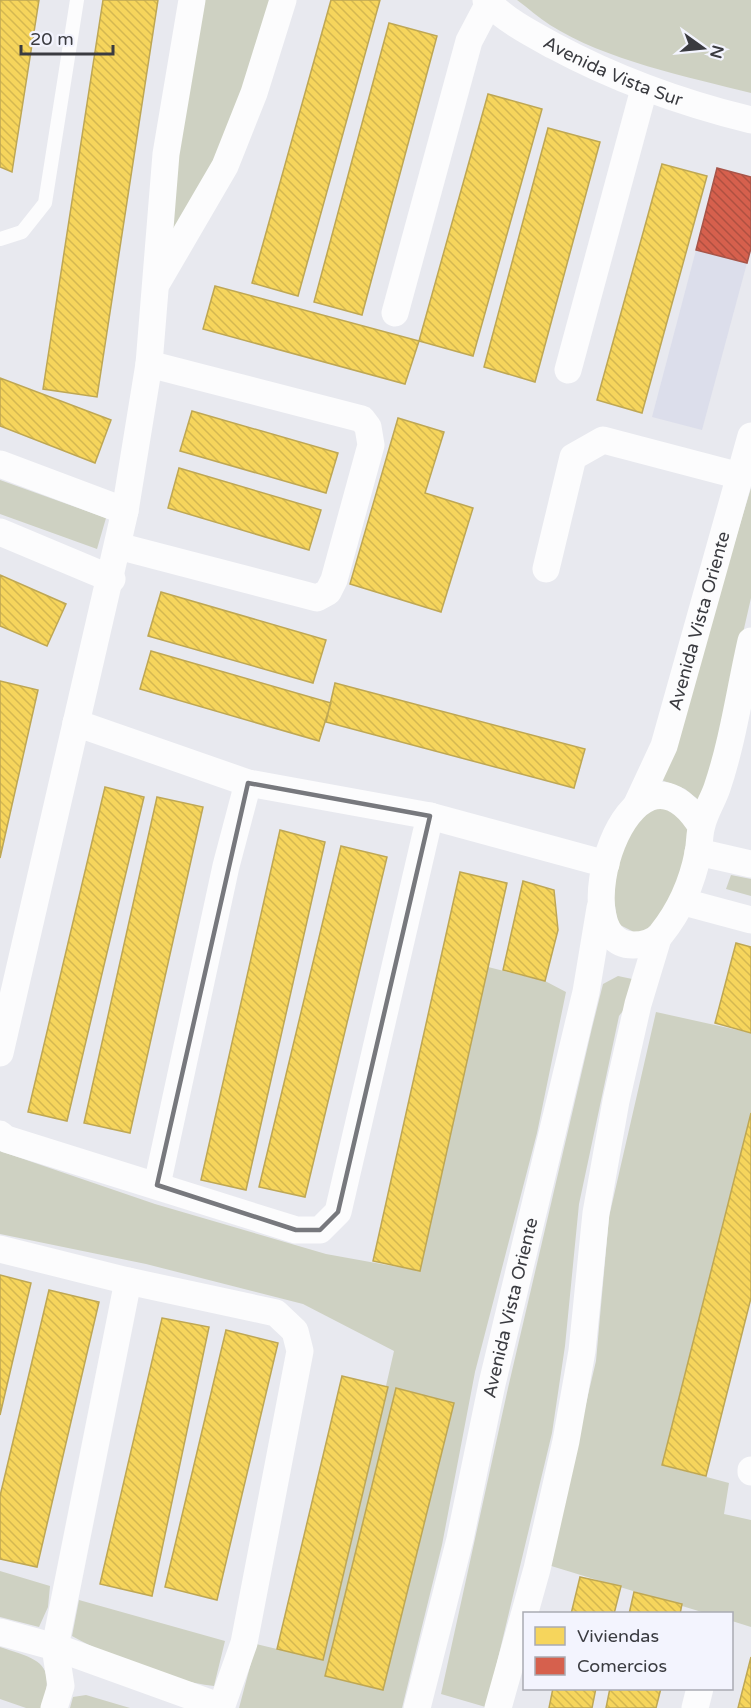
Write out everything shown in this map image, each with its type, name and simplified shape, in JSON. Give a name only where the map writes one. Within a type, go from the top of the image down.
[{"type":"street","points":[[0,1053],[76,723],[112,579],[125,512],[149,364],[153,290],[166,154],[192,0]]},
{"type":"street","points":[[153,290],[225,166],[254,93],[283,0]]},
{"type":"street","points":[[395,313],[469,41],[488,1]]},
{"type":"street","name":"Avenida Vista Sur","points":[[488,1],[502,15],[552,45],[644,89],[708,110],[751,120]]},
{"type":"street","points":[[568,370],[644,89]]},
{"type":"street","points":[[118,546],[317,598],[328,592],[334,580],[371,446],[368,426],[362,419],[149,364]]},
{"type":"street","name":"Avenida Vista Oriente","points":[[417,1708],[460,1539],[492,1384],[588,984],[606,864],[624,817],[637,804],[664,746],[751,436]]},
{"type":"street","points":[[546,569],[573,457],[603,440],[740,477]]},
{"type":"street","points":[[0,464],[125,512]]},
{"type":"street","points":[[0,532],[112,579]]},
{"type":"street","points":[[525,1612],[566,1441],[582,1351],[596,1214],[616,1101],[638,1004],[658,938],[684,902],[699,852],[701,826],[718,787],[751,641]]},
{"type":"street","points":[[76,723],[248,783],[430,816],[606,864]]},
{"type":"street","points":[[158,1185],[226,866],[248,783]]},
{"type":"street","points":[[637,804],[653,797],[671,798],[690,808],[701,826]]},
{"type":"street","points":[[0,1134],[6,1139],[296,1230],[320,1230],[338,1212],[430,816]]},
{"type":"street","points":[[699,852],[751,864]]},
{"type":"street","points":[[684,902],[751,920]]},
{"type":"street","points":[[600,908],[608,933],[627,945],[644,945],[658,938]]},
{"type":"street","points":[[0,1249],[129,1281],[276,1312],[295,1332],[300,1351],[244,1643],[221,1708],[55,1647],[0,1632]]},
{"type":"street","points":[[54,1708],[60,1686],[55,1647],[129,1281]]},
{"type":"street","points":[[498,1708],[523,1619]]},
{"type":"street","points":[[695,1708],[700,1690]]},
{"type":"lane","points":[[0,239],[22,232],[45,203],[76,0]]},
{"type":"highlighted area","points":[[248,783],[430,816],[338,1212],[320,1230],[296,1230],[157,1185]]},
{"type":"shaded area","points":[[194,0],[280,0],[252,91],[160,270]]},
{"type":"shaded area","points":[[517,0],[751,0],[751,93],[621,58],[550,25]]},
{"type":"shaded area","points":[[696,250],[747,263],[702,430],[652,417]]},
{"type":"shaded area","points":[[0,480],[106,518],[97,549],[0,514]]},
{"type":"shaded area","points":[[751,488],[751,598],[709,782],[700,801],[685,789],[659,779],[675,740]]},
{"type":"shaded area","points":[[653,800],[694,824],[674,907],[640,935],[618,924],[612,888],[621,844]]},
{"type":"shaded area","points":[[731,875],[751,879],[751,896],[726,889]]},
{"type":"shaded area","points":[[488,967],[545,981],[566,992],[537,1133],[475,1372],[442,1545],[402,1708],[239,1708],[256,1644],[323,1660],[394,1351],[303,1304],[146,1264],[0,1234],[0,1151],[155,1204],[326,1254],[420,1271]]},
{"type":"shaded area","points":[[618,976],[637,980],[632,999],[619,1016],[579,1204],[565,1346],[552,1433],[494,1675],[489,1708],[441,1694],[508,1388],[592,1028],[603,984]]},
{"type":"shaded area","points":[[656,1012],[751,1033],[751,1113],[662,1465],[729,1483],[724,1514],[751,1520],[751,1627],[733,1621],[733,1612],[702,1612],[548,1565],[596,1361],[609,1217]]},
{"type":"shaded area","points":[[0,1571],[50,1586],[48,1607],[39,1627],[0,1617]]},
{"type":"shaded area","points":[[79,1600],[225,1641],[214,1686],[177,1679],[141,1668],[72,1636]]},
{"type":"shaded area","points":[[0,1647],[25,1656],[41,1665],[47,1681],[41,1708],[26,1708],[0,1699]]},
{"type":"shaded area","points":[[86,1695],[130,1708],[70,1708],[73,1697]]},
{"type":"building: Viviendas","points":[[0,0],[39,0],[12,172],[0,167]]},
{"type":"building: Viviendas","points":[[103,0],[158,0],[97,397],[43,389]]},
{"type":"building: Viviendas","points":[[331,0],[380,0],[298,296],[252,283]]},
{"type":"building: Viviendas","points":[[389,23],[437,36],[362,315],[314,302]]},
{"type":"building: Viviendas","points":[[488,94],[542,109],[473,356],[419,341]]},
{"type":"building: Viviendas","points":[[548,128],[600,142],[535,382],[484,367]]},
{"type":"building: Viviendas","points":[[662,164],[707,176],[642,413],[597,400]]},
{"type":"building: Viviendas","points":[[215,286],[419,341],[405,384],[203,329]]},
{"type":"building: Viviendas","points":[[0,378],[111,420],[95,463],[0,426]]},
{"type":"building: Viviendas","points":[[192,411],[338,453],[326,493],[180,451]]},
{"type":"building: Viviendas","points":[[398,418],[444,432],[425,493],[473,508],[441,612],[350,584]]},
{"type":"building: Viviendas","points":[[179,468],[321,510],[309,550],[168,508]]},
{"type":"building: Viviendas","points":[[0,575],[66,604],[47,646],[0,626]]},
{"type":"building: Viviendas","points":[[161,592],[326,640],[313,683],[148,636]]},
{"type":"building: Viviendas","points":[[151,651],[331,703],[319,741],[140,689]]},
{"type":"building: Viviendas","points":[[0,681],[38,690],[0,858]]},
{"type":"building: Viviendas","points":[[335,683],[585,749],[574,788],[326,722]]},
{"type":"building: Viviendas","points":[[105,787],[144,797],[67,1121],[28,1112]]},
{"type":"building: Viviendas","points":[[157,797],[203,807],[130,1133],[84,1123]]},
{"type":"building: Viviendas","points":[[280,830],[325,842],[246,1190],[201,1180]]},
{"type":"building: Viviendas","points":[[341,846],[387,857],[305,1197],[259,1187]]},
{"type":"building: Viviendas","points":[[460,872],[507,883],[420,1271],[373,1261]]},
{"type":"building: Viviendas","points":[[523,881],[554,890],[558,930],[545,981],[503,970]]},
{"type":"building: Viviendas","points":[[736,943],[751,947],[751,1033],[715,1023]]},
{"type":"building: Viviendas","points":[[751,1113],[751,1298],[706,1476],[662,1465]]},
{"type":"building: Viviendas","points":[[0,1275],[31,1283],[0,1415]]},
{"type":"building: Viviendas","points":[[49,1290],[99,1302],[37,1567],[0,1559],[0,1496]]},
{"type":"building: Viviendas","points":[[162,1318],[209,1327],[152,1596],[100,1584]]},
{"type":"building: Viviendas","points":[[226,1330],[278,1343],[217,1600],[165,1587]]},
{"type":"building: Viviendas","points":[[342,1376],[388,1387],[323,1660],[277,1649]]},
{"type":"building: Viviendas","points":[[396,1388],[454,1403],[383,1690],[325,1676]]},
{"type":"building: Viviendas","points":[[580,1577],[621,1586],[614,1612],[571,1612]]},
{"type":"building: Viviendas","points":[[634,1592],[682,1604],[680,1612],[629,1612]]},
{"type":"building: Viviendas","points":[[751,1657],[751,1708],[738,1708]]},
{"type":"building: Viviendas","points":[[553,1690],[596,1690],[592,1708],[549,1708]]},
{"type":"building: Viviendas","points":[[610,1690],[660,1690],[656,1708],[606,1708]]},
{"type":"building: Comercios","points":[[717,168],[751,177],[751,248],[747,263],[696,250]]}]
